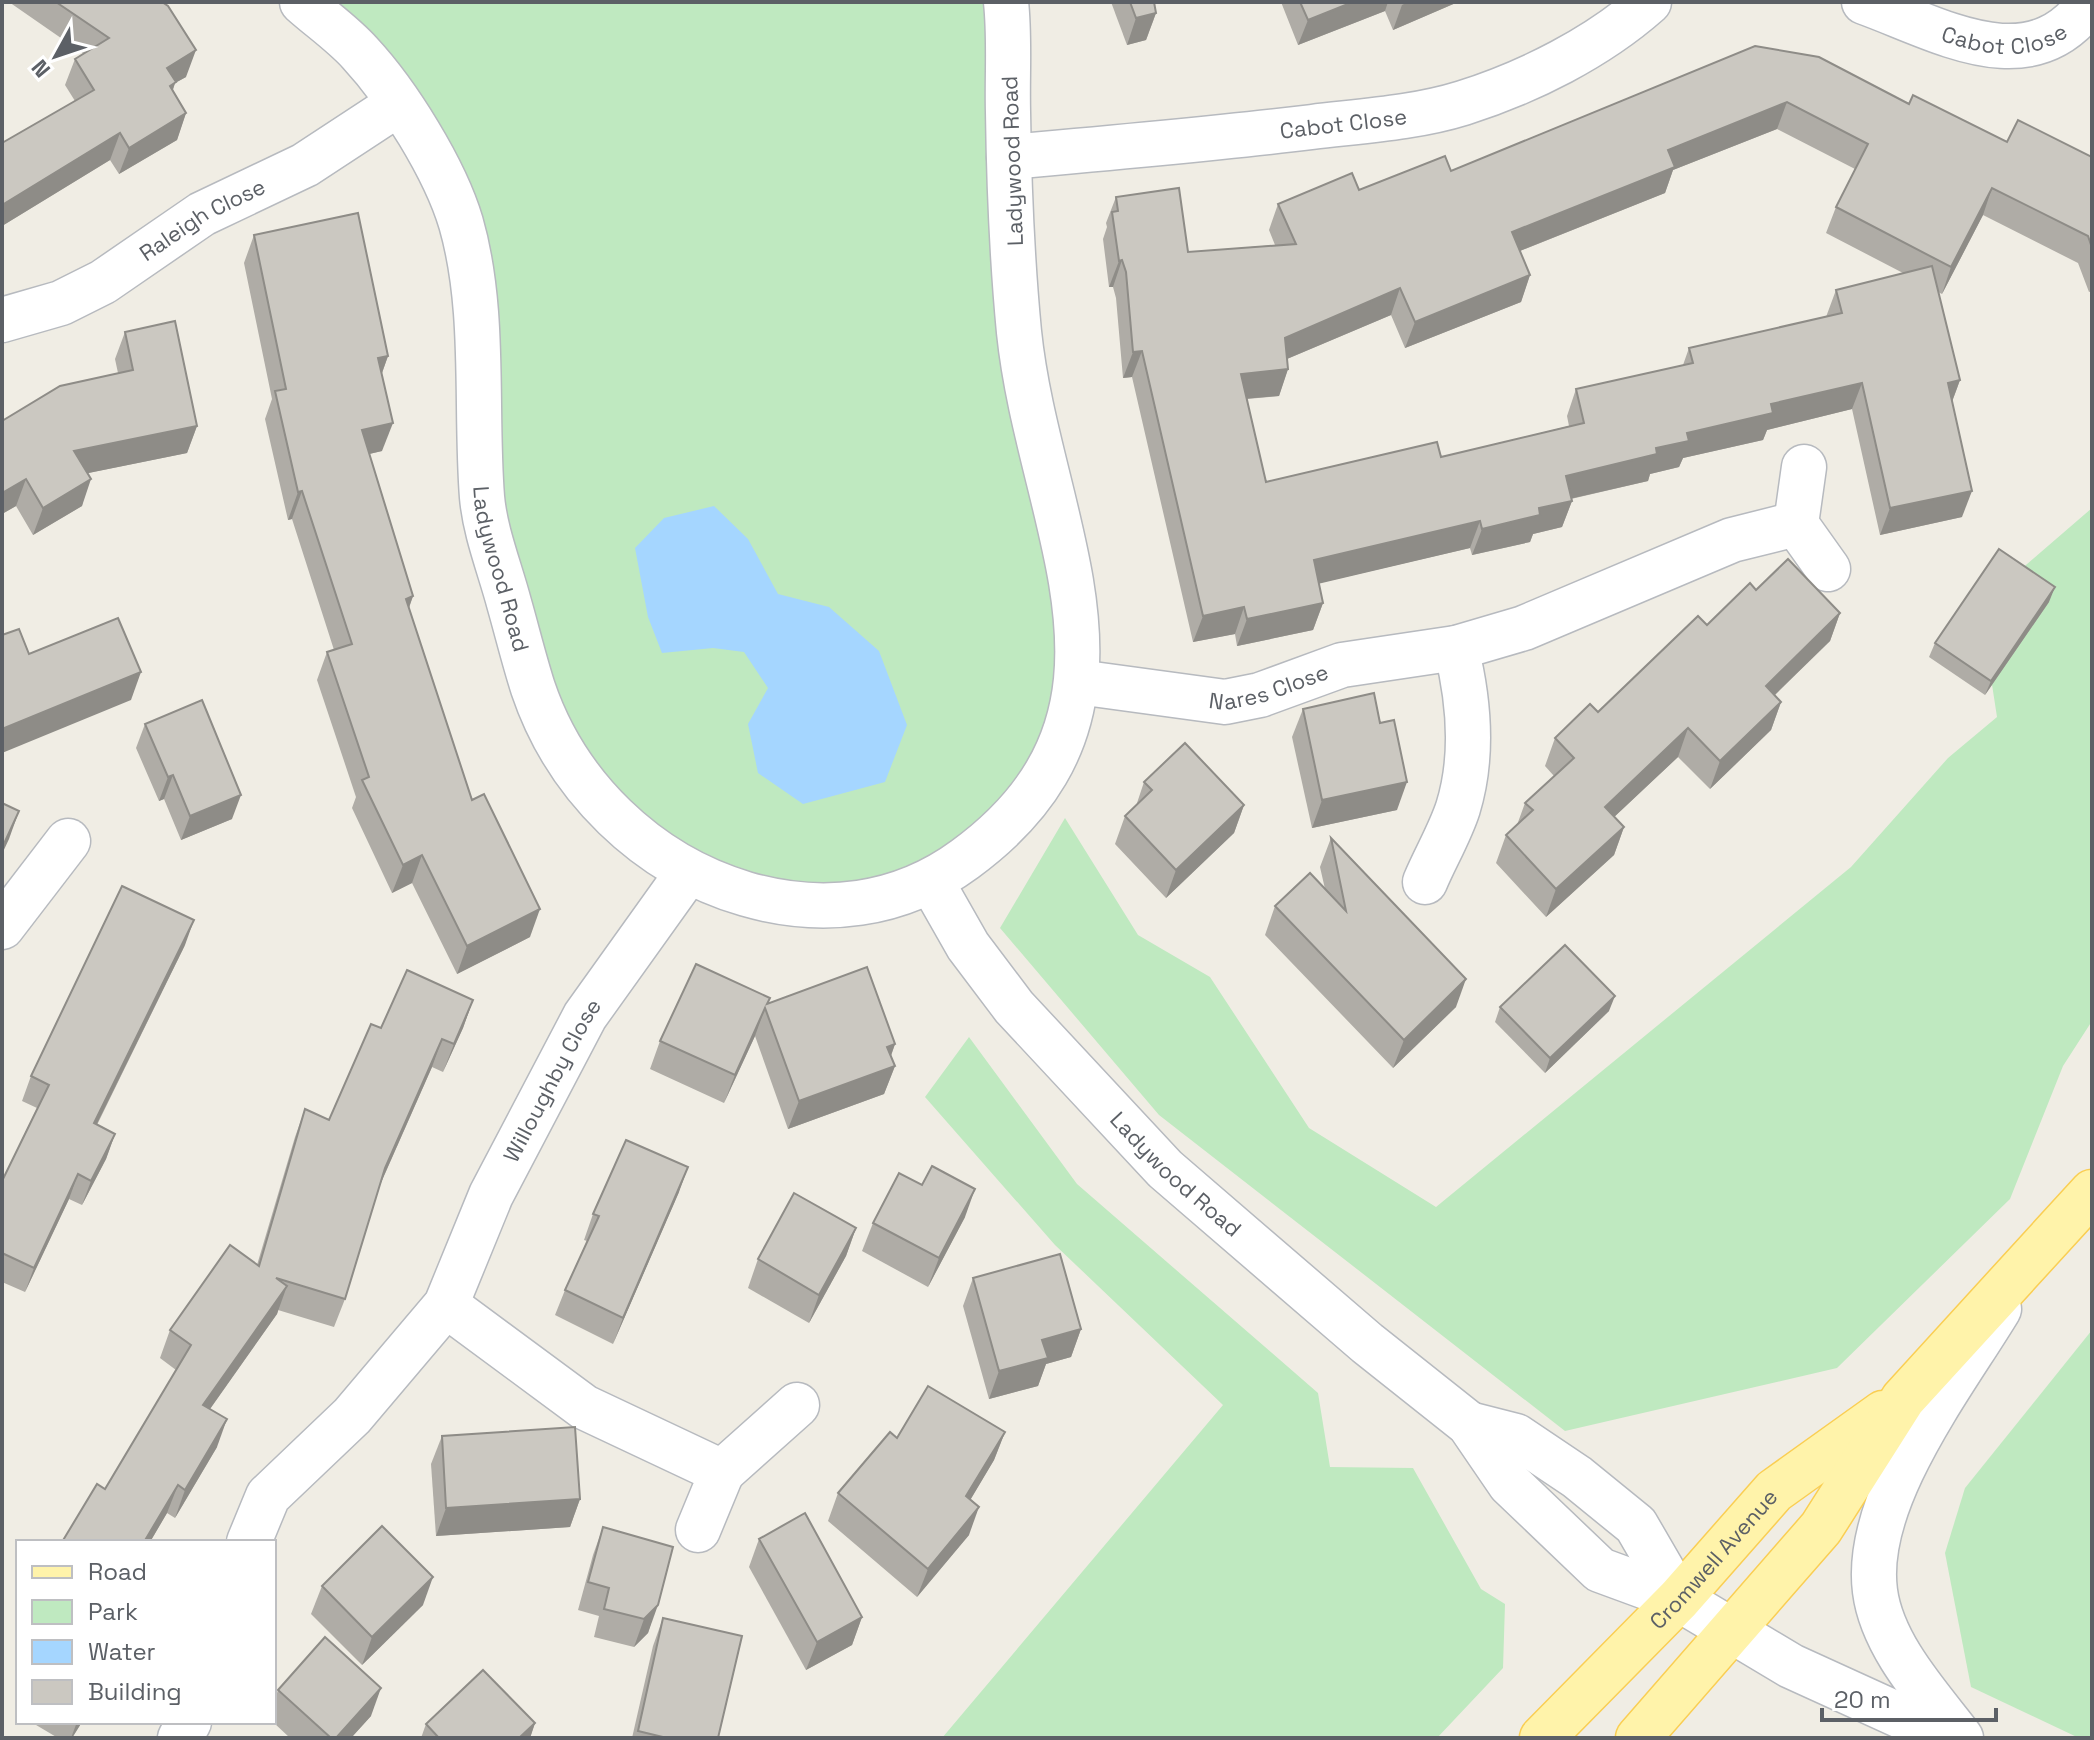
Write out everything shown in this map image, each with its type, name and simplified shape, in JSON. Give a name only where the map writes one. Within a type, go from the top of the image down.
[{"type":"main road","name":"Cromwell Avenue","points":[[1638,1738],[1821,1528],[1903,1399],[2092,1192]]},
{"type":"main road","name":"Cromwell Avenue","points":[[1542,1738],[1679,1599],[1774,1491],[1903,1399]]},
{"type":"street","name":"Ladywood Road","points":[[302,2],[360,53],[398,104],[432,160],[460,220],[470,272],[478,360],[482,504],[534,691],[554,736],[601,806],[641,842],[714,885],[765,900],[806,906],[856,905],[893,897],[931,881],[989,841],[1044,778],[1066,733],[1078,682],[1079,636],[1072,577],[1035,434],[1019,333],[1009,157],[1010,45],[1006,2]]},
{"type":"street","name":"Cabot Close","points":[[1009,157],[1216,138],[1410,115],[1462,103],[1542,71],[1589,46],[1649,2]]},
{"type":"street","name":"Cabot Close","points":[[1864,2],[1987,46],[2019,48],[2044,42],[2067,28],[2090,2]]},
{"type":"street","name":"Raleigh Close","points":[[2,320],[61,303],[103,282],[202,214],[305,165],[398,104]]},
{"type":"street","points":[[1804,467],[1796,524],[1828,569]]},
{"type":"street","name":"Nares Close","points":[[1078,682],[1225,702],[1260,695],[1342,665],[1456,648],[1586,604],[1669,564],[1732,540],[1796,524]]},
{"type":"street","points":[[1425,882],[1458,808],[1468,742],[1466,690],[1456,648]]},
{"type":"street","points":[[2,927],[68,841]]},
{"type":"street","name":"Willoughby Close","points":[[250,1540],[268,1496],[352,1416],[446,1305],[491,1195],[585,1016],[688,872]]},
{"type":"street","name":"Ladywood Road","points":[[931,881],[968,946],[1014,1007],[1165,1169],[1367,1343],[1469,1424],[1510,1484],[1600,1570],[1679,1599]]},
{"type":"street","points":[[1961,1738],[1894,1643],[1875,1592],[1875,1546],[1900,1472],[2021,1273]]},
{"type":"street","points":[[446,1305],[584,1407],[722,1472]]},
{"type":"street","points":[[698,1530],[722,1472],[797,1405]]},
{"type":"street","name":"Ladywood Road","points":[[1469,1424],[1516,1436],[1577,1477],[1636,1525],[1679,1599]]},
{"type":"street","points":[[1679,1599],[1791,1666],[1949,1738]]},
{"type":"green space","points":[[318,2],[1006,2],[1008,107],[1072,577],[1044,778],[893,897],[714,885],[601,806],[491,536],[460,220]]},
{"type":"green space","points":[[2092,508],[2092,1021],[2063,1066],[2010,1199],[1837,1368],[1565,1431],[1159,1115],[1000,928],[1065,818],[1138,935],[1210,977],[1309,1128],[1436,1207],[1851,867],[1948,758],[1997,717],[1983,626],[2004,584]]},
{"type":"green space","points":[[969,1037],[1077,1184],[1318,1393],[1330,1467],[1413,1468],[1481,1589],[1505,1604],[1503,1668],[1437,1738],[942,1738],[1223,1405],[1055,1245],[925,1097]]},
{"type":"green space","points":[[2092,1330],[2092,1738],[2079,1738],[1971,1687],[1945,1553],[1965,1488]]},
{"type":"water","points":[[714,506],[748,539],[778,594],[829,607],[879,651],[907,725],[885,782],[803,804],[758,773],[748,724],[768,688],[744,652],[713,648],[662,653],[648,617],[635,548],[664,518]]},
{"type":"building","points":[[56,2],[162,2],[168,6],[196,50],[167,68],[176,82],[170,86],[186,113],[129,148],[120,133],[2,205],[2,143],[94,90],[75,59],[109,38]]},
{"type":"building","points":[[1130,2],[1154,2],[1156,13],[1136,18]]},
{"type":"building","points":[[1300,2],[1353,2],[1308,20]]},
{"type":"building","points":[[1755,46],[1819,57],[1909,104],[1913,95],[2007,142],[2018,120],[2092,157],[2092,248],[2088,236],[1992,188],[1951,267],[1836,207],[1868,144],[1787,102],[1668,150],[1675,167],[1512,232],[1530,275],[1415,322],[1400,288],[1285,338],[1288,369],[1241,374],[1266,482],[1437,442],[1441,457],[1584,423],[1576,389],[1693,363],[1689,348],[1842,313],[1836,290],[1932,266],[1960,380],[1948,383],[1972,491],[1890,508],[1862,383],[1771,404],[1773,413],[1687,433],[1689,441],[1656,448],[1657,454],[1566,476],[1572,501],[1539,508],[1540,515],[1482,529],[1480,521],[1314,560],[1323,603],[1247,619],[1244,607],[1203,616],[1142,351],[1133,352],[1126,272],[1122,260],[1119,261],[1112,212],[1118,211],[1116,197],[1179,188],[1188,252],[1296,244],[1278,204],[1352,173],[1359,190],[1445,156],[1451,171]]},
{"type":"building","points":[[358,213],[388,356],[378,358],[393,423],[362,430],[413,596],[406,599],[472,800],[484,794],[540,909],[467,946],[422,855],[403,865],[362,780],[369,777],[327,652],[352,644],[302,491],[298,492],[275,391],[286,389],[254,235]]},
{"type":"building","points":[[175,321],[197,426],[74,451],[91,479],[43,508],[26,479],[2,493],[2,421],[60,386],[133,370],[125,332]]},
{"type":"building","points":[[1999,549],[2055,587],[1991,681],[1935,643]]},
{"type":"building","points":[[1788,559],[1840,613],[1766,686],[1781,702],[1720,761],[1688,728],[1605,807],[1624,827],[1556,889],[1506,835],[1533,810],[1525,803],[1574,758],[1555,738],[1590,704],[1598,712],[1698,616],[1707,625],[1750,583],[1756,590]]},
{"type":"building","points":[[118,618],[141,672],[2,729],[2,635],[19,629],[29,654]]},
{"type":"building","points":[[1374,693],[1380,723],[1394,720],[1407,782],[1322,800],[1303,709]]},
{"type":"building","points":[[202,700],[241,795],[190,816],[173,775],[168,777],[145,724]]},
{"type":"building","points":[[1185,743],[1244,805],[1176,870],[1125,816],[1152,790],[1144,782]]},
{"type":"building","points":[[2,803],[19,811],[2,848]]},
{"type":"building","points":[[1331,838],[1466,979],[1404,1040],[1275,906],[1310,873],[1346,911]]},
{"type":"building","points":[[122,886],[194,920],[94,1123],[115,1134],[91,1181],[78,1174],[34,1268],[2,1253],[2,1181],[49,1085],[31,1076]]},
{"type":"building","points":[[1565,945],[1615,996],[1550,1058],[1500,1007]]},
{"type":"building","points":[[696,964],[770,998],[767,1004],[867,967],[895,1044],[887,1047],[895,1066],[799,1101],[765,1008],[735,1075],[660,1041]]},
{"type":"building","points":[[407,970],[473,1000],[454,1044],[442,1039],[385,1168],[345,1299],[276,1278],[287,1286],[203,1405],[227,1419],[185,1490],[178,1485],[145,1540],[63,1540],[97,1484],[105,1489],[191,1345],[170,1330],[230,1245],[259,1266],[305,1109],[329,1120],[371,1024],[381,1028]]},
{"type":"building","points":[[626,1140],[688,1167],[623,1318],[565,1290],[599,1216],[593,1214]]},
{"type":"building","points":[[932,1166],[975,1189],[939,1258],[873,1223],[899,1173],[922,1185]]},
{"type":"building","points":[[794,1193],[856,1228],[819,1295],[758,1259]]},
{"type":"building","points":[[1060,1254],[1081,1329],[1042,1340],[1048,1358],[999,1371],[973,1278]]},
{"type":"building","points":[[928,1386],[1005,1432],[966,1496],[979,1507],[928,1569],[838,1493],[890,1432],[897,1438]]},
{"type":"building","points":[[575,1427],[580,1499],[446,1508],[442,1436]]},
{"type":"building","points":[[805,1513],[862,1617],[817,1642],[759,1539]]},
{"type":"building","points":[[382,1526],[433,1577],[372,1637],[322,1586]]},
{"type":"building","points":[[603,1527],[673,1547],[658,1605],[644,1619],[604,1609],[609,1588],[588,1582]]},
{"type":"building","points":[[663,1618],[742,1636],[718,1738],[667,1738],[638,1731]]},
{"type":"building","points":[[325,1637],[381,1688],[336,1738],[331,1738],[278,1690]]},
{"type":"building","points":[[483,1670],[535,1723],[519,1738],[439,1738],[426,1724]]}]
